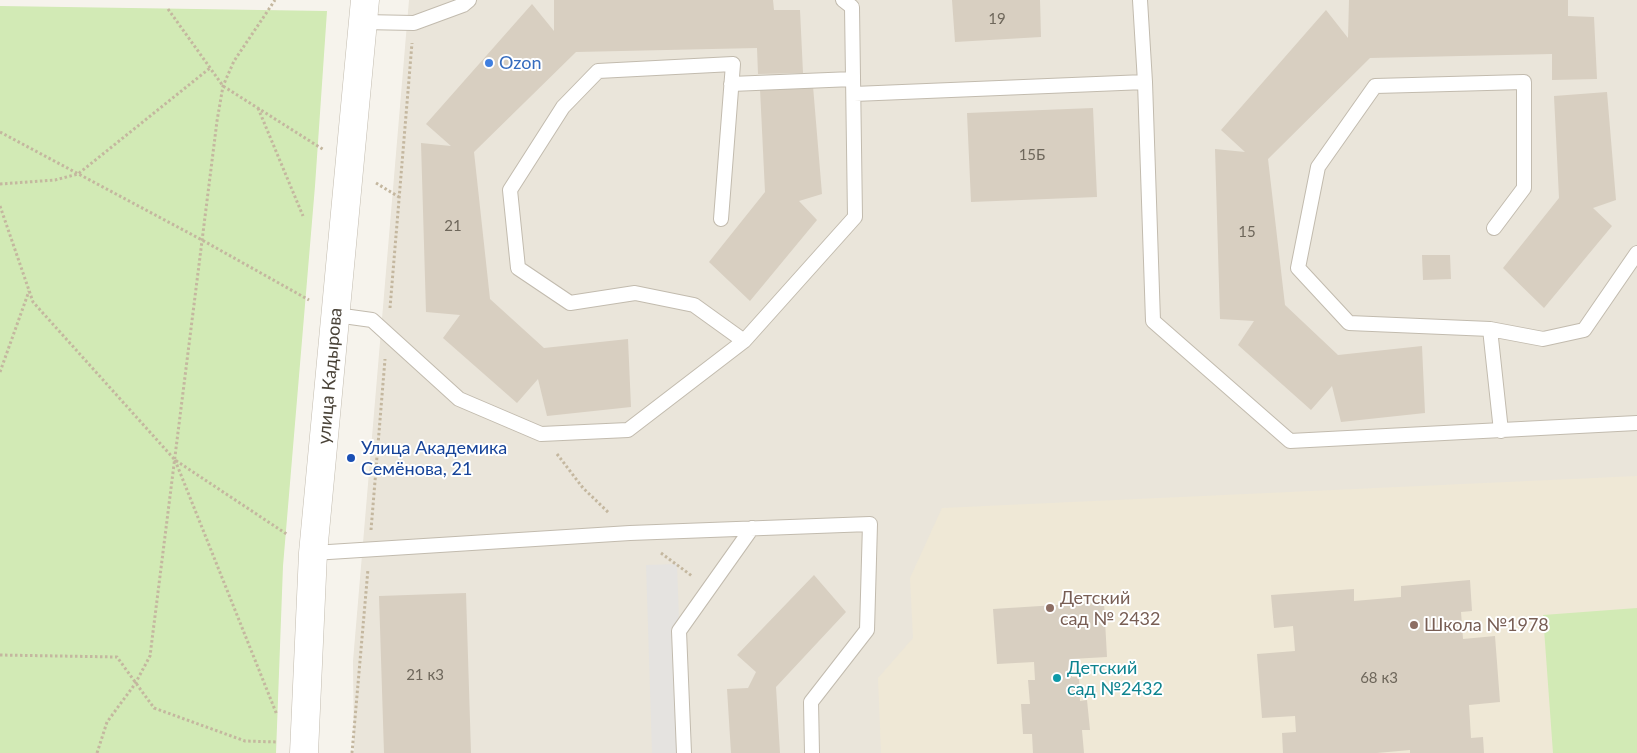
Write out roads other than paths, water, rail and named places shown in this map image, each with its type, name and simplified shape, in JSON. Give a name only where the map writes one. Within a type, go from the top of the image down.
[{"type":"street","name":"улица Кадырова","points":[[292,748],[313,552],[364,11]]},
{"type":"lane","points":[[364,11],[414,23],[463,5],[469,0]]},
{"type":"lane","points":[[336,315],[372,320],[459,399],[541,434],[628,430],[744,341],[855,217],[852,6],[843,0]]},
{"type":"lane","points":[[1140,0],[1145,82],[1153,320],[1290,441],[1637,423]]},
{"type":"lane","points":[[721,219],[733,64],[598,71],[563,107],[510,190],[518,268],[570,303],[635,293],[694,305],[744,341]]},
{"type":"lane","points":[[731,84],[853,79]]},
{"type":"lane","points":[[854,94],[1145,82]]},
{"type":"lane","points":[[1494,228],[1524,188],[1524,82],[1375,86],[1318,167],[1298,268],[1348,323],[1490,330],[1543,339],[1584,330],[1637,253]]},
{"type":"lane","points":[[1490,330],[1501,431]]},
{"type":"lane","points":[[313,552],[630,533],[870,524],[867,630],[811,702],[812,753]]},
{"type":"lane","points":[[684,753],[679,631],[752,528]]},
{"type":"place","name":"Ozon","points":[[489,63]]},
{"type":"place","name":"Улица Академика Семёнова, 21","points":[[351,458]]},
{"type":"place","name":"Детский сад № 2432","points":[[1050,608]]},
{"type":"place","name":"Школа №1978","points":[[1414,625]]},
{"type":"place","name":"Детский сад №2432","points":[[1057,678]]}]
